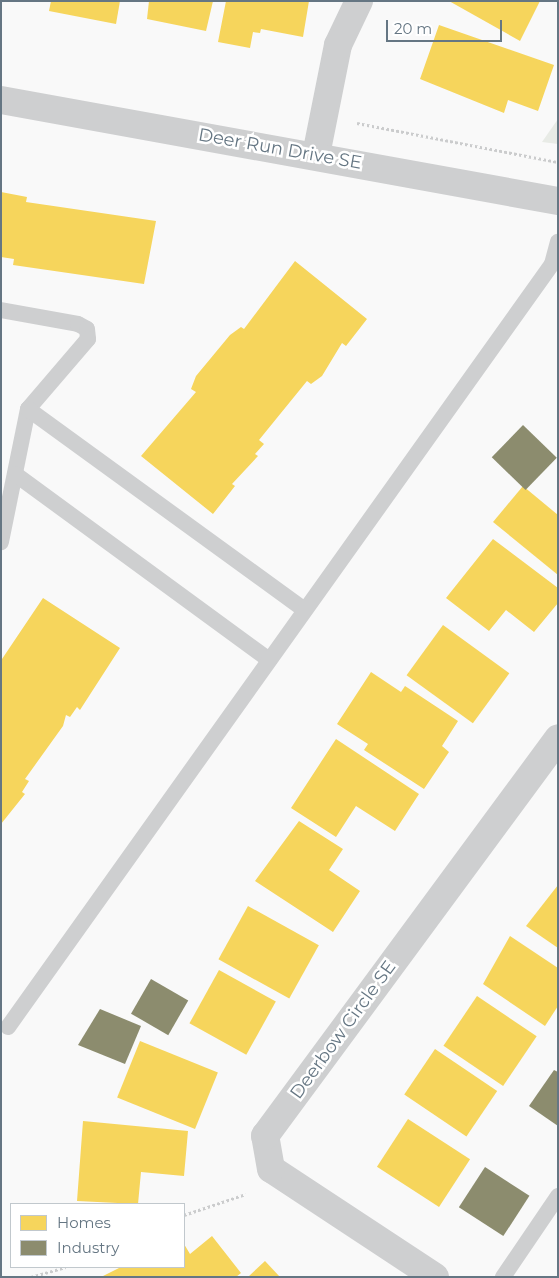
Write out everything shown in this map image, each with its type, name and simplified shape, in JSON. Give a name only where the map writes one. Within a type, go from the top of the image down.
[{"type":"street","points":[[316,155],[338,45],[359,1]]},
{"type":"street","name":"Deer Run Drive SE","points":[[1,100],[316,155],[558,201]]},
{"type":"street","name":"Deerbow Circle SE","points":[[435,1277],[271,1169],[265,1136],[556,746]]},
{"type":"lane","points":[[8,1027],[552,264],[558,242]]},
{"type":"lane","points":[[1,310],[87,329],[88,339],[28,409],[1,542]]},
{"type":"lane","points":[[28,409],[305,610]]},
{"type":"lane","points":[[15,474],[269,660]]},
{"type":"lane","points":[[503,1277],[558,1196]]},
{"type":"path","points":[[370,128],[558,162]]},
{"type":"path","points":[[185,1214],[237,1196],[296,1186]]},
{"type":"path","points":[[31,1277],[62,1268]]},
{"type":"shaded area","points":[[558,119],[558,144],[542,142]]},
{"type":"building: Homes","points":[[51,1],[120,1],[116,24],[49,11]]},
{"type":"building: Homes","points":[[149,1],[213,1],[206,31],[147,19]]},
{"type":"building: Homes","points":[[226,1],[309,1],[303,37],[261,29],[260,33],[253,32],[250,48],[218,42]]},
{"type":"building: Homes","points":[[449,1],[540,1],[520,41]]},
{"type":"building: Homes","points":[[439,25],[554,65],[538,111],[508,100],[504,113],[420,79]]},
{"type":"building: Homes","points":[[1,192],[27,197],[26,202],[156,221],[144,284],[13,265],[14,259],[1,257]]},
{"type":"building: Homes","points":[[295,261],[367,319],[346,346],[342,343],[322,376],[311,384],[307,381],[259,440],[264,444],[255,454],[258,456],[232,484],[235,486],[213,514],[141,456],[196,392],[191,389],[196,376],[230,335],[241,327],[244,329]]},
{"type":"building: Homes","points":[[523,486],[558,515],[558,575],[493,522]]},
{"type":"building: Homes","points":[[493,539],[558,588],[558,603],[534,632],[506,610],[489,631],[446,598]]},
{"type":"building: Homes","points":[[43,598],[120,648],[80,710],[77,707],[70,717],[66,715],[63,726],[25,779],[29,781],[22,792],[25,794],[1,824],[2,659]]},
{"type":"building: Homes","points":[[443,625],[509,673],[473,723],[407,675]]},
{"type":"building: Homes","points":[[371,672],[401,692],[405,686],[458,721],[442,746],[449,752],[424,789],[364,750],[368,744],[337,724]]},
{"type":"building: Homes","points":[[336,739],[419,794],[395,831],[356,806],[336,837],[291,808]]},
{"type":"building: Homes","points":[[299,821],[343,849],[329,870],[360,891],[333,932],[255,881]]},
{"type":"building: Homes","points":[[558,885],[558,948],[526,926]]},
{"type":"building: Homes","points":[[248,906],[319,945],[289,999],[218,959]]},
{"type":"building: Homes","points":[[510,936],[558,968],[558,1006],[545,1026],[483,984]]},
{"type":"building: Homes","points":[[219,970],[276,1002],[246,1055],[189,1023]]},
{"type":"building: Homes","points":[[477,996],[537,1036],[503,1086],[443,1046]]},
{"type":"building: Homes","points":[[140,1041],[218,1072],[195,1129],[117,1098]]},
{"type":"building: Homes","points":[[435,1049],[497,1091],[466,1137],[404,1095]]},
{"type":"building: Homes","points":[[408,1119],[470,1159],[439,1207],[377,1167]]},
{"type":"building: Homes","points":[[83,1121],[188,1131],[184,1176],[141,1172],[138,1203],[77,1201]]},
{"type":"building: Homes","points":[[212,1236],[241,1273],[236,1277],[101,1277],[119,1268],[185,1268],[185,1246],[190,1254]]},
{"type":"building: Homes","points":[[265,1261],[280,1277],[248,1277]]},
{"type":"building: Industry","points":[[523,425],[557,458],[526,490],[492,457]]},
{"type":"building: Industry","points":[[151,979],[188,1000],[168,1035],[131,1014]]},
{"type":"building: Industry","points":[[100,1009],[141,1026],[125,1064],[78,1045]]},
{"type":"building: Industry","points":[[554,1070],[558,1072],[558,1126],[529,1106]]},
{"type":"building: Industry","points":[[485,1167],[529,1196],[503,1236],[459,1207]]}]
